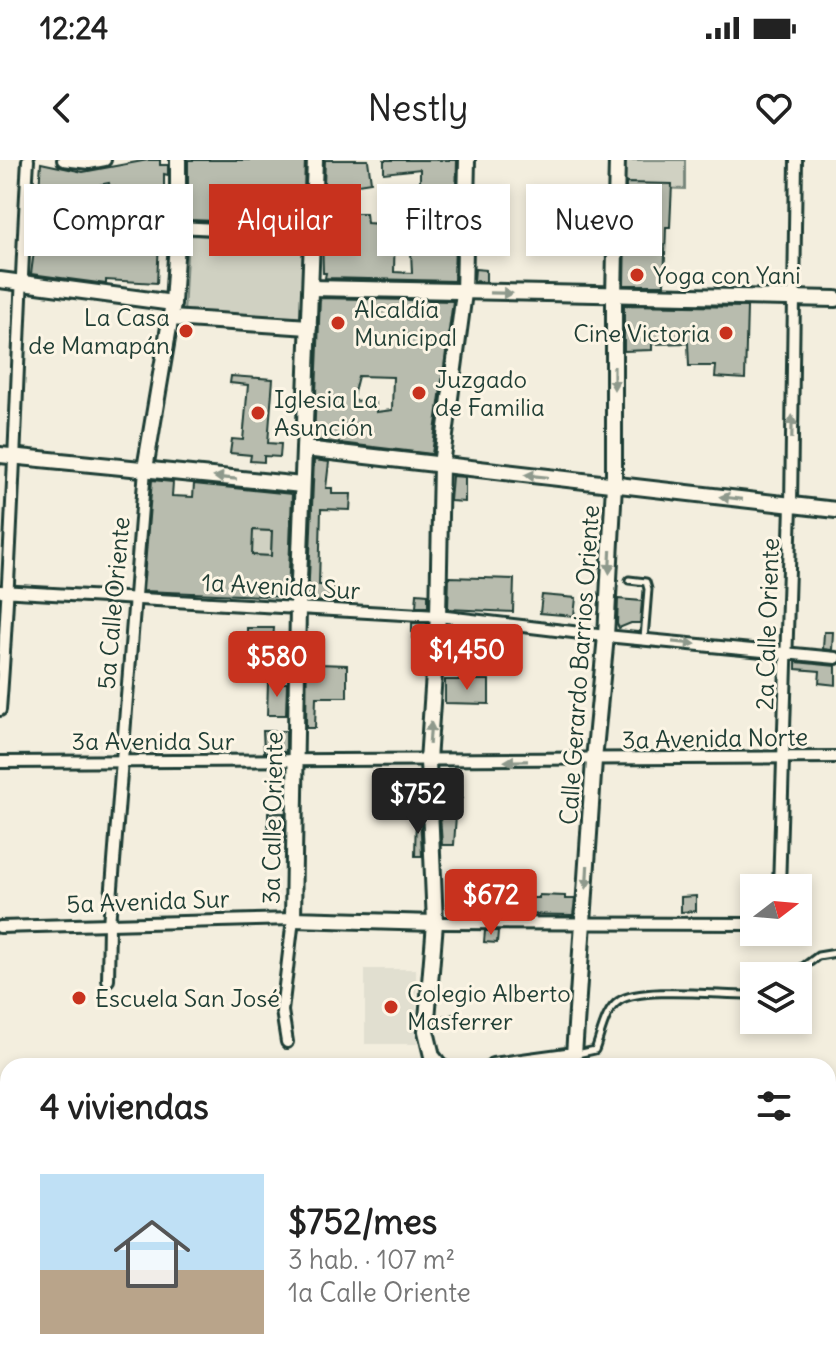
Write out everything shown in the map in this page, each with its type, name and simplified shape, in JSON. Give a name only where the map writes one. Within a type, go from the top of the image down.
[{"type":"street","points":[[0,710],[6,455],[28,160]]},
{"type":"street","points":[[63,160],[75,163],[105,160]]},
{"type":"street","points":[[178,160],[178,184]]},
{"type":"street","name":"3a Calle Oriente","points":[[314,184],[315,160]]},
{"type":"street","points":[[434,1058],[426,1031],[435,923],[428,761],[438,616],[441,465],[464,293],[467,160]]},
{"type":"street","name":"Calle Gerardo Barrios Oriente","points":[[574,1055],[594,760],[606,636],[614,484],[617,160]]},
{"type":"street","name":"2a Calle Oriente","points":[[779,874],[791,505],[796,160]]},
{"type":"street","points":[[145,469],[172,311],[176,256]]},
{"type":"street","name":"3a Calle Oriente","points":[[287,1042],[282,1011],[293,919],[298,607],[312,256]]},
{"type":"street","points":[[0,280],[172,311],[309,327]]},
{"type":"street","points":[[311,288],[836,299]]},
{"type":"street","points":[[305,449],[836,510]]},
{"type":"street","points":[[6,455],[302,485]]},
{"type":"street","name":"5a Calle Oriente","points":[[108,980],[109,925],[145,469]]},
{"type":"street","name":"1a Avenida Sur","points":[[4,591],[438,616],[836,658]]},
{"type":"street","name":"3a Avenida Norte","points":[[594,760],[836,757]]},
{"type":"street","name":"3a Avenida Sur","points":[[0,762],[594,760]]},
{"type":"street","name":"5a Avenida Sur","points":[[0,927],[293,919],[435,923],[740,924]]},
{"type":"street","points":[[552,1058],[574,1055]]},
{"type":"lane","points":[[629,580],[646,582],[648,589],[644,640]]},
{"type":"lane","points":[[810,962],[818,956],[836,953]]},
{"type":"lane","points":[[574,1055],[595,1050],[606,1018],[617,1002],[637,993],[740,995]]},
{"type":"shaded area","points":[[623,160],[685,160],[685,189],[662,188],[662,184],[623,184]]},
{"type":"shaded area","points":[[193,235],[209,236],[209,256],[308,256],[306,320],[184,314],[187,256],[193,256]]},
{"type":"shaded area","points":[[253,530],[272,531],[271,556],[248,555]]},
{"type":"shaded area","name":"Colegio Alberto Masferrer","points":[[365,969],[416,969],[417,1044],[365,1044]]},
{"type":"building","points":[[160,160],[160,165],[168,165],[168,175],[164,174],[164,184],[39,184],[41,163],[83,172]]},
{"type":"building","points":[[188,160],[305,160],[304,184],[209,184],[209,221],[193,220],[193,184],[188,184]]},
{"type":"building","points":[[325,160],[368,160],[371,182],[324,184]]},
{"type":"building","points":[[384,160],[457,160],[456,184],[420,184],[420,169],[384,173]]},
{"type":"building","points":[[626,183],[672,184],[670,227],[666,227],[664,285],[624,285],[625,256],[662,256],[662,184]]},
{"type":"building","points":[[361,213],[366,213],[367,223],[377,224],[377,256],[394,256],[394,272],[412,273],[411,256],[455,256],[454,281],[325,278],[326,273],[323,273],[323,256],[361,256]]},
{"type":"building","points":[[33,256],[158,256],[157,283],[106,280],[106,284],[31,274]]},
{"type":"building","points":[[475,269],[486,270],[486,282],[474,281]]},
{"type":"building","points":[[320,298],[453,301],[432,454],[314,440]],"holes":[[[358,376],[393,377],[392,410],[376,412],[376,403],[352,400]]]},
{"type":"building","points":[[624,305],[747,307],[745,379],[715,377],[716,366],[689,366],[688,343],[652,344],[652,350],[624,351]]},
{"type":"building","name":"Iglesia La Asunción","points":[[231,376],[273,379],[268,443],[281,444],[280,457],[264,456],[264,462],[250,461],[251,455],[230,453],[232,439],[243,440],[248,385],[230,383]]},
{"type":"building","points":[[314,460],[329,462],[326,488],[332,488],[332,494],[351,494],[350,510],[321,509],[319,585],[334,585],[334,602],[308,601]]},
{"type":"building","points":[[452,476],[465,477],[465,502],[450,501]]},
{"type":"building","points":[[152,480],[173,482],[172,496],[193,497],[194,484],[292,494],[288,597],[143,591]],"holes":[[[253,530],[272,531],[271,556],[252,555]]]},
{"type":"building","points":[[449,577],[514,579],[513,612],[448,609]]},
{"type":"building","points":[[417,593],[428,594],[428,607],[416,607]]},
{"type":"building","points":[[542,595],[576,598],[574,616],[540,613]]},
{"type":"building","points":[[618,599],[642,601],[640,623],[619,628]]},
{"type":"building","points":[[412,623],[427,623],[426,639],[412,638]]},
{"type":"building","points":[[247,628],[274,628],[273,640],[247,639]]},
{"type":"building","points":[[824,632],[833,632],[832,650],[823,649]]},
{"type":"building","points":[[307,644],[318,644],[318,664],[347,665],[347,697],[316,697],[315,728],[306,728]]},
{"type":"building","points":[[796,662],[836,666],[836,685],[819,683],[820,671],[796,669]]},
{"type":"building","points":[[445,680],[489,680],[489,704],[445,703]]},
{"type":"building","points":[[268,683],[287,683],[286,715],[267,715]]},
{"type":"building","points":[[263,731],[286,731],[286,752],[264,752]]},
{"type":"building","points":[[442,784],[462,785],[462,798],[442,797]]},
{"type":"building","points":[[268,813],[284,813],[284,833],[268,833]]},
{"type":"building","points":[[416,813],[420,813],[422,856],[415,856]]},
{"type":"building","points":[[440,815],[456,815],[454,845],[442,845]]},
{"type":"building","points":[[539,895],[575,899],[573,915],[512,914],[512,898],[539,898]]},
{"type":"building","points":[[696,896],[696,911],[681,912],[681,897]]},
{"type":"building","points":[[485,931],[498,931],[497,943],[484,942]]},
{"type":"building","points":[[456,1014],[457,1026],[443,1027],[442,1016]]},
{"type":"place","name":"Yoga con Yani","points":[[637,275]]},
{"type":"place","name":"Alcaldía Municipal","points":[[338,323]]},
{"type":"place","name":"La Casa de Mamapán","points":[[186,331]]},
{"type":"place","name":"Cine Victoria","points":[[726,333]]},
{"type":"place","name":"Juzgado de Familia","points":[[419,393]]},
{"type":"place","name":"Iglesia La Asunción","points":[[258,413]]},
{"type":"place","name":"Escuela San José","points":[[79,998]]},
{"type":"place","name":"Colegio Alberto Masferrer","points":[[391,1007]]}]
